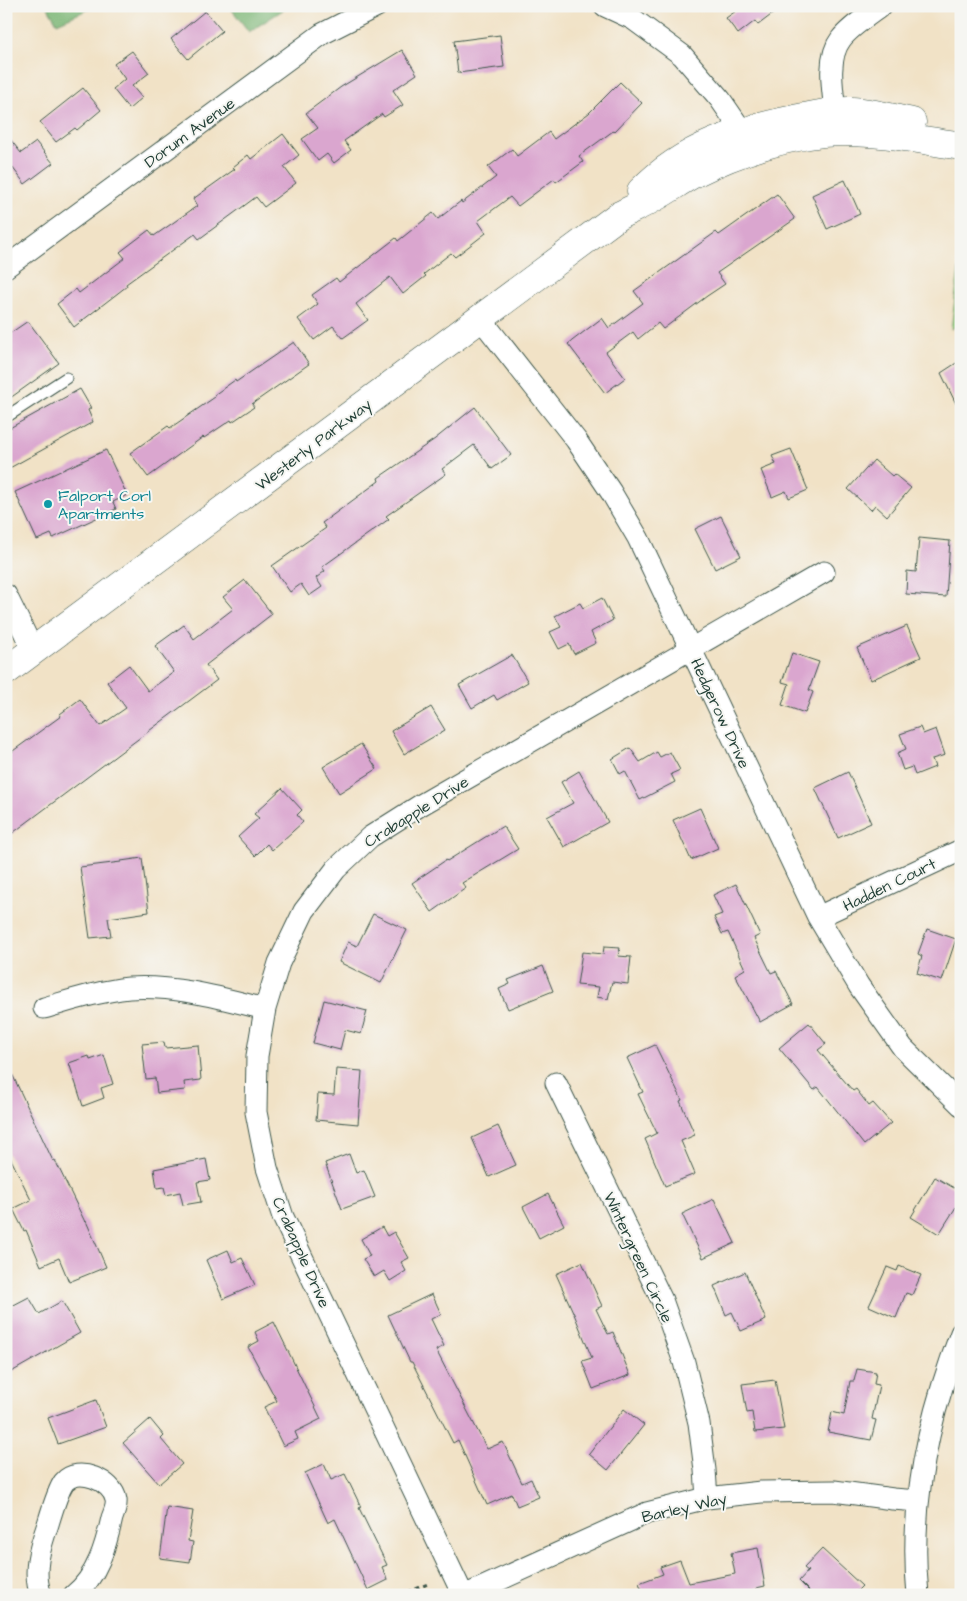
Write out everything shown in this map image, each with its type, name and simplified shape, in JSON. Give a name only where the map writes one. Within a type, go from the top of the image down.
[{"type":"main road","name":"Westerly Parkway","points":[[6,671],[618,216],[659,195],[693,174],[733,156],[776,142],[804,136],[837,122],[851,111],[961,133]]},
{"type":"main road","name":"Westerly Parkway","points":[[618,216],[651,181],[681,158],[706,145],[742,131],[837,122],[870,133],[961,146]]},
{"type":"street","name":"Dorum Avenue","points":[[6,267],[322,34],[377,6]]},
{"type":"street","points":[[605,6],[633,19],[682,55],[720,99],[742,131]]},
{"type":"street","points":[[837,122],[831,73],[836,47],[849,30],[881,6]]},
{"type":"street","name":"Hedgerow Drive","points":[[480,319],[576,440],[611,492],[638,538],[818,917],[859,986],[903,1048],[961,1105]]},
{"type":"street","name":"Crabapple Drive","points":[[465,1595],[283,1217],[267,1168],[256,1112],[257,1056],[265,1009],[279,963],[304,911],[336,869],[370,837],[824,572]]},
{"type":"street","points":[[6,594],[34,652]]},
{"type":"street","name":"Hadden Court","points":[[818,917],[959,850]]},
{"type":"street","points":[[44,1008],[102,992],[130,988],[172,989],[265,1009]]},
{"type":"street","name":"Wintergreen Circle","points":[[556,1083],[662,1300],[684,1362],[699,1423],[706,1470],[707,1498]]},
{"type":"street","points":[[918,1595],[915,1571],[918,1501],[930,1436],[946,1370],[961,1334]]},
{"type":"street","points":[[41,1595],[37,1574],[38,1555],[51,1513],[64,1482],[72,1476],[102,1480],[113,1491],[116,1501],[101,1556],[92,1574],[74,1595]]},
{"type":"street","name":"Barley Way","points":[[465,1595],[648,1512],[707,1498],[761,1492],[834,1491],[918,1501]]},
{"type":"lane","points":[[6,417],[66,378]]},
{"type":"path","points":[[401,1595],[430,1583]]},
{"type":"green space","points":[[47,6],[96,6],[57,23]]},
{"type":"green space","points":[[229,6],[289,6],[249,32]]},
{"type":"green space","points":[[961,254],[961,323],[951,329]]},
{"type":"building","points":[[743,6],[783,6],[758,25],[755,21],[738,34],[726,18]]},
{"type":"building","points":[[205,11],[222,31],[188,59],[171,39]]},
{"type":"building","points":[[500,35],[504,67],[458,73],[454,41]]},
{"type":"building","points":[[402,50],[417,74],[393,90],[403,105],[384,117],[382,114],[344,141],[351,150],[334,163],[327,154],[318,161],[302,139],[318,128],[306,113],[341,87]]},
{"type":"building","points":[[132,51],[149,73],[132,86],[142,98],[129,109],[113,89],[125,79],[114,64]]},
{"type":"building","points":[[620,82],[642,103],[614,132],[579,156],[583,162],[556,182],[554,179],[518,206],[510,197],[478,221],[486,233],[455,257],[451,253],[424,274],[426,276],[403,294],[390,277],[356,304],[368,320],[343,338],[333,326],[314,340],[298,319],[318,304],[312,295],[336,278],[339,282],[396,238],[398,241],[433,213],[438,219],[461,201],[462,203],[496,177],[488,167],[512,149],[517,156],[549,132],[554,139],[589,113]]},
{"type":"building","points":[[83,88],[101,110],[77,130],[75,128],[56,142],[40,122]]},
{"type":"building","points":[[6,134],[21,153],[36,142],[53,163],[25,184],[6,159]]},
{"type":"building","points":[[283,134],[299,155],[284,167],[296,183],[264,207],[256,197],[199,239],[195,234],[126,284],[127,286],[74,327],[57,304],[76,289],[79,293],[125,258],[120,252],[149,230],[154,236],[197,206],[193,199],[235,169],[233,167],[248,155],[251,159]]},
{"type":"building","points":[[845,180],[860,214],[827,229],[812,195]]},
{"type":"building","points":[[777,194],[795,219],[717,273],[725,284],[663,329],[658,323],[638,339],[633,332],[606,352],[625,378],[605,393],[568,344],[602,318],[609,328],[643,303],[634,291],[716,232],[719,235]]},
{"type":"building","points":[[28,321],[59,363],[6,401],[6,336]]},
{"type":"building","points":[[294,342],[309,364],[252,404],[254,407],[232,422],[231,420],[203,437],[148,477],[130,453],[168,426],[170,428],[215,397],[214,395],[235,380],[236,382]]},
{"type":"building","points":[[961,360],[961,414],[941,373]]},
{"type":"building","points":[[80,389],[91,408],[88,410],[93,422],[6,470],[6,430]]},
{"type":"building","points":[[475,407],[511,455],[492,469],[474,445],[442,469],[446,474],[386,516],[389,519],[322,567],[325,571],[316,578],[322,587],[309,596],[301,584],[290,592],[272,566],[326,528],[322,523],[379,481],[378,478],[435,439]]},
{"type":"building","points":[[791,449],[808,490],[789,498],[786,491],[772,497],[761,470],[776,464],[772,456]]},
{"type":"building","points":[[106,450],[127,495],[113,502],[116,509],[53,538],[51,534],[37,540],[15,492]]},
{"type":"building","points":[[874,460],[892,476],[894,474],[911,488],[887,516],[875,505],[871,510],[848,489]]},
{"type":"building","points":[[721,516],[741,556],[715,569],[695,529]]},
{"type":"building","points":[[919,538],[950,541],[946,597],[906,594],[907,571],[916,572]]},
{"type":"building","points":[[245,580],[272,614],[206,665],[217,680],[6,838],[6,756],[61,716],[60,714],[80,699],[100,726],[126,708],[107,682],[129,665],[148,691],[174,672],[155,646],[184,625],[194,639],[233,609],[223,597]]},
{"type":"building","points":[[602,598],[613,620],[591,632],[596,643],[574,654],[569,644],[559,649],[550,632],[561,627],[555,616],[580,603],[583,608]]},
{"type":"building","points":[[907,626],[921,657],[871,680],[857,648]]},
{"type":"building","points":[[792,653],[819,662],[809,690],[813,692],[805,713],[782,705],[789,684],[782,682]]},
{"type":"building","points":[[512,655],[528,682],[497,700],[494,695],[472,708],[459,685]]},
{"type":"building","points":[[431,707],[445,730],[404,754],[391,731]]},
{"type":"building","points":[[920,727],[923,734],[936,729],[945,755],[932,759],[935,767],[915,775],[912,767],[903,770],[897,753],[906,749],[900,734]]},
{"type":"building","points":[[361,744],[377,769],[339,793],[323,767]]},
{"type":"building","points":[[630,748],[640,762],[657,752],[660,757],[670,752],[680,770],[671,774],[675,782],[640,800],[625,771],[620,774],[612,759]]},
{"type":"building","points":[[579,771],[608,822],[564,847],[547,817],[573,803],[561,782]]},
{"type":"building","points":[[848,772],[871,823],[838,838],[815,788]]},
{"type":"building","points":[[282,788],[302,810],[297,815],[303,822],[272,850],[267,844],[255,856],[238,837],[259,818],[254,814]]},
{"type":"building","points":[[700,808],[718,848],[691,860],[673,820]]},
{"type":"building","points":[[503,826],[518,849],[462,883],[466,888],[432,912],[412,883]]},
{"type":"building","points":[[142,858],[149,912],[108,918],[111,936],[90,938],[80,867]]},
{"type":"building","points":[[736,884],[760,935],[754,938],[771,973],[776,971],[793,1004],[760,1022],[735,975],[745,969],[728,932],[722,934],[714,917],[722,914],[713,895]]},
{"type":"building","points":[[373,914],[407,930],[381,983],[339,962],[348,942],[357,946]]},
{"type":"building","points":[[927,929],[956,939],[942,981],[917,973],[922,956],[918,954]]},
{"type":"building","points":[[604,947],[620,948],[618,956],[631,957],[628,984],[612,982],[608,999],[597,997],[599,987],[577,985],[582,952],[603,954]]},
{"type":"building","points":[[543,966],[553,991],[508,1009],[499,989],[510,984],[508,980]]},
{"type":"building","points":[[324,1000],[367,1011],[361,1034],[345,1030],[340,1050],[313,1043]]},
{"type":"building","points":[[809,1023],[826,1044],[818,1050],[853,1091],[856,1089],[869,1106],[873,1103],[891,1123],[864,1145],[818,1087],[814,1090],[779,1048]]},
{"type":"building","points":[[164,1042],[165,1048],[198,1045],[201,1080],[184,1082],[185,1090],[157,1093],[155,1078],[146,1079],[142,1044]]},
{"type":"building","points":[[655,1045],[682,1100],[680,1101],[695,1135],[681,1141],[695,1174],[665,1186],[645,1139],[657,1133],[638,1094],[643,1092],[627,1058]]},
{"type":"building","points":[[104,1055],[113,1084],[101,1088],[104,1098],[83,1106],[69,1063],[89,1056],[90,1060]]},
{"type":"building","points":[[6,1061],[53,1161],[55,1160],[86,1221],[106,1267],[69,1282],[59,1258],[41,1266],[26,1230],[24,1231],[13,1209],[31,1200],[6,1149]]},
{"type":"building","points":[[336,1069],[362,1071],[358,1124],[316,1120],[318,1094],[334,1095]]},
{"type":"building","points":[[498,1126],[516,1165],[489,1177],[472,1138]]},
{"type":"building","points":[[349,1154],[356,1173],[364,1170],[375,1197],[342,1209],[325,1163]]},
{"type":"building","points":[[206,1159],[210,1180],[197,1182],[201,1202],[183,1205],[180,1192],[166,1195],[164,1187],[157,1188],[154,1169]]},
{"type":"building","points":[[935,1177],[961,1192],[961,1199],[939,1234],[911,1217]]},
{"type":"building","points":[[548,1194],[564,1225],[539,1238],[523,1207]]},
{"type":"building","points":[[714,1199],[735,1243],[703,1258],[682,1214]]},
{"type":"building","points":[[382,1227],[387,1236],[394,1232],[409,1258],[401,1262],[406,1271],[390,1281],[384,1271],[374,1277],[363,1259],[370,1256],[361,1239]]},
{"type":"building","points":[[228,1250],[233,1262],[242,1258],[255,1285],[223,1299],[206,1260]]},
{"type":"building","points":[[582,1262],[602,1306],[596,1309],[608,1334],[613,1332],[630,1375],[593,1389],[582,1361],[592,1358],[556,1274]]},
{"type":"building","points":[[899,1266],[921,1275],[912,1295],[906,1293],[896,1318],[869,1306],[887,1267],[897,1271]]},
{"type":"building","points":[[745,1272],[766,1320],[741,1331],[732,1312],[726,1315],[714,1286]]},
{"type":"building","points":[[432,1294],[441,1314],[431,1319],[444,1346],[436,1350],[487,1449],[503,1442],[522,1483],[531,1479],[539,1497],[517,1506],[512,1494],[487,1505],[458,1440],[453,1443],[412,1362],[410,1362],[388,1315]]},
{"type":"building","points":[[29,1297],[39,1314],[62,1301],[80,1333],[6,1375],[6,1309]]},
{"type":"building","points":[[274,1322],[321,1419],[295,1432],[298,1439],[283,1446],[264,1407],[277,1401],[248,1347],[259,1341],[255,1332]]},
{"type":"building","points":[[857,1369],[876,1372],[874,1384],[879,1385],[872,1419],[876,1420],[871,1440],[828,1432],[832,1412],[844,1415],[850,1381],[854,1381]]},
{"type":"building","points":[[775,1380],[784,1429],[755,1432],[752,1412],[747,1413],[742,1384]]},
{"type":"building","points":[[96,1400],[106,1427],[58,1444],[48,1418]]},
{"type":"building","points":[[624,1409],[644,1425],[608,1470],[589,1454]]},
{"type":"building","points":[[150,1419],[164,1436],[161,1439],[182,1464],[159,1484],[123,1443]]},
{"type":"building","points":[[324,1464],[331,1480],[345,1474],[361,1507],[359,1508],[387,1565],[382,1567],[388,1580],[368,1590],[335,1519],[328,1523],[305,1473]]},
{"type":"building","points":[[167,1507],[193,1511],[188,1541],[193,1542],[190,1562],[160,1558]]},
{"type":"building","points":[[758,1548],[765,1586],[756,1588],[758,1595],[644,1595],[639,1583],[663,1574],[660,1567],[680,1560],[689,1583],[735,1574],[731,1553]]},
{"type":"building","points":[[822,1549],[862,1586],[853,1595],[813,1595],[799,1581],[808,1571],[804,1568]]},
{"type":"place","name":"Falport Corl Apartments","points":[[48,504]]}]
